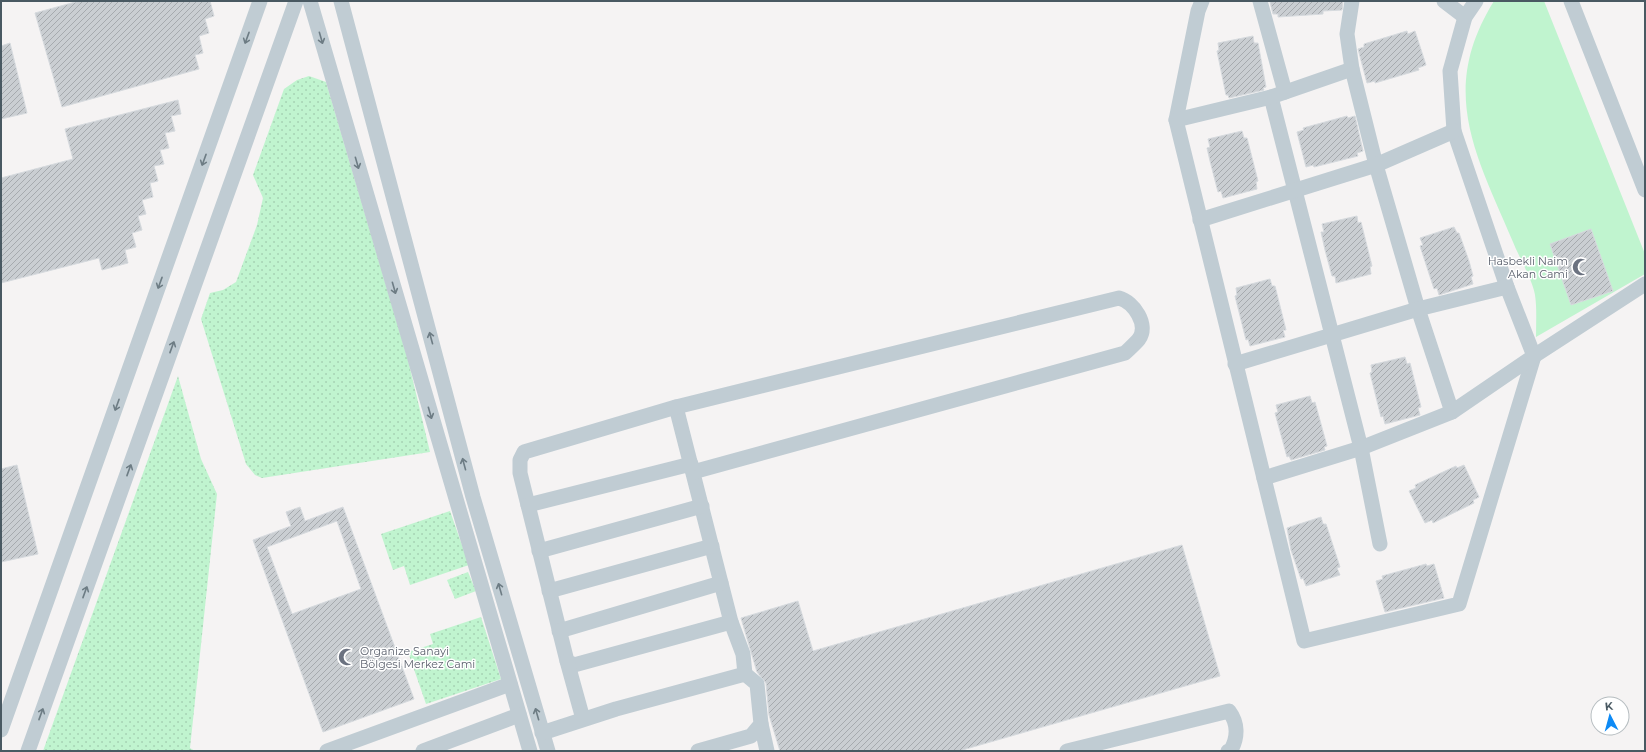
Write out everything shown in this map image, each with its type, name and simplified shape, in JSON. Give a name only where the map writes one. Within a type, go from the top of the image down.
[{"type":"street","points":[[1,730],[260,1]]},
{"type":"street","points":[[28,751],[296,1]]},
{"type":"street","points":[[310,1],[530,751]]},
{"type":"street","points":[[341,1],[473,497],[548,751]]},
{"type":"street","points":[[1202,1],[1198,11],[1176,120],[1304,641],[1459,604],[1534,356],[1507,287],[1454,131],[1450,71],[1465,17],[1476,1]]},
{"type":"street","points":[[1260,1],[1285,92]]},
{"type":"street","points":[[1352,1],[1348,34],[1352,69],[1376,165],[1418,310],[1452,412]]},
{"type":"street","points":[[1444,1],[1465,17]]},
{"type":"street","points":[[1570,1],[1644,185]]},
{"type":"street","points":[[1176,120],[1271,97],[1352,69]]},
{"type":"street","points":[[1271,97],[1361,448],[1380,544]]},
{"type":"street","points":[[1200,220],[1376,165],[1454,131]]},
{"type":"street","points":[[1264,478],[1361,448],[1452,412],[1534,356],[1645,284]]},
{"type":"street","points":[[1235,364],[1418,310],[1507,287]]},
{"type":"street","points":[[528,506],[692,468],[1125,353],[1140,338],[1142,328],[1140,320],[1134,307],[1126,300],[1119,298],[676,407],[524,452],[520,460],[520,473],[528,506],[539,551],[549,590],[566,661],[583,719]]},
{"type":"street","points":[[676,407],[731,622],[743,654],[745,674],[757,684],[761,724],[767,751]]},
{"type":"street","points":[[539,551],[702,506]]},
{"type":"street","points":[[549,590],[712,546]]},
{"type":"street","points":[[559,631],[721,583]]},
{"type":"street","points":[[566,661],[574,665],[731,622]]},
{"type":"street","points":[[542,733],[616,709],[745,674]]},
{"type":"street","points":[[327,751],[510,684]]},
{"type":"street","points":[[1067,751],[1229,711],[1235,719],[1236,736],[1231,750],[1228,751]]},
{"type":"street","points":[[424,751],[519,716]]},
{"type":"street","points":[[698,751],[751,736],[761,724]]},
{"type":"green space","points":[[1494,1],[1544,1],[1645,254],[1645,274],[1536,337],[1536,305],[1534,289],[1487,180],[1476,151],[1469,123],[1466,94],[1468,64],[1477,34]]},
{"type":"green space","points":[[309,76],[326,82],[408,360],[430,452],[262,478],[255,475],[246,464],[201,319],[210,293],[223,290],[236,282],[257,225],[263,198],[253,175],[284,89],[297,80]]},
{"type":"green space","points":[[178,376],[201,459],[217,494],[190,748],[195,751],[43,751]]},
{"type":"green space","points":[[450,511],[469,565],[410,585],[404,566],[393,570],[381,534]]},
{"type":"green space","points":[[468,572],[476,591],[455,599],[447,580]]},
{"type":"green space","points":[[481,617],[501,679],[426,704],[408,652],[433,644],[430,634]]},
{"type":"building","points":[[79,1],[210,1],[214,16],[205,19],[209,33],[199,36],[203,53],[195,55],[199,69],[62,107],[35,13]]},
{"type":"building","points":[[1343,1],[1342,10],[1323,11],[1323,14],[1278,17],[1278,14],[1273,14],[1270,2]]},
{"type":"building","points":[[1407,31],[1408,34],[1415,31],[1426,65],[1418,68],[1419,70],[1375,83],[1375,81],[1367,83],[1358,49],[1364,47],[1364,44]]},
{"type":"building","points":[[1253,36],[1254,43],[1258,43],[1266,87],[1263,88],[1264,90],[1229,98],[1228,95],[1226,95],[1217,51],[1219,50],[1218,43]]},
{"type":"building","points":[[10,43],[27,113],[1,119],[1,46]]},
{"type":"building","points":[[178,100],[181,114],[171,116],[175,131],[165,133],[169,148],[160,150],[164,164],[154,166],[158,181],[150,183],[153,197],[142,200],[146,214],[138,216],[142,230],[132,233],[136,247],[125,250],[128,263],[102,270],[99,258],[1,283],[1,178],[73,159],[65,129]]},
{"type":"building","points":[[1347,116],[1348,118],[1355,116],[1363,151],[1357,153],[1358,156],[1314,167],[1313,165],[1306,167],[1297,132],[1304,130],[1303,128]]},
{"type":"building","points":[[1242,131],[1244,138],[1247,138],[1258,181],[1256,182],[1257,189],[1223,198],[1221,191],[1218,192],[1210,161],[1207,148],[1210,147],[1208,139]]},
{"type":"building","points":[[1357,216],[1358,223],[1361,222],[1372,266],[1370,267],[1371,274],[1336,283],[1335,276],[1332,276],[1325,250],[1321,232],[1324,232],[1322,224]]},
{"type":"building","points":[[1454,227],[1457,233],[1459,233],[1469,261],[1473,276],[1471,277],[1473,284],[1439,295],[1437,288],[1434,289],[1420,246],[1423,245],[1420,238]]},
{"type":"building","name":"Hasbekli Naim Akan Cami","points":[[1591,229],[1613,291],[1571,305],[1550,244]]},
{"type":"building","points":[[1270,279],[1272,286],[1275,286],[1286,330],[1283,330],[1285,337],[1250,346],[1248,339],[1246,340],[1235,296],[1237,295],[1236,288]]},
{"type":"building","points":[[1405,357],[1407,364],[1410,363],[1421,407],[1418,408],[1420,415],[1385,424],[1383,416],[1381,417],[1370,373],[1372,372],[1371,365]]},
{"type":"building","points":[[1310,396],[1312,403],[1315,402],[1327,446],[1324,447],[1325,450],[1291,460],[1289,456],[1287,457],[1275,413],[1278,412],[1276,405]]},
{"type":"building","points":[[17,465],[38,554],[1,562],[1,469]]},
{"type":"building","points":[[1464,465],[1479,497],[1473,500],[1474,503],[1433,523],[1432,520],[1425,523],[1409,491],[1416,488],[1415,485],[1456,466],[1457,468]]},
{"type":"building","name":"Organize Sanayi Bölgesi Merkez Cami","points":[[300,507],[305,521],[343,507],[414,699],[323,732],[253,540],[291,526],[286,512]],"holes":[[[337,521],[361,589],[292,614],[267,547]]]},
{"type":"building","points":[[1321,517],[1323,524],[1326,524],[1340,567],[1337,568],[1340,575],[1306,586],[1303,578],[1301,579],[1291,550],[1287,528]]},
{"type":"building","points":[[1182,545],[1220,676],[959,751],[780,751],[769,715],[766,683],[757,672],[741,618],[798,601],[813,651]]},
{"type":"building","points":[[1426,564],[1427,566],[1434,564],[1444,598],[1385,612],[1376,581],[1383,579],[1382,576]]},
{"type":"place","name":"Hasbekli Naim Akan Cami","points":[[1581,267]]},
{"type":"place","name":"Organize Sanayi Bölgesi Merkez Cami","points":[[347,657]]}]
